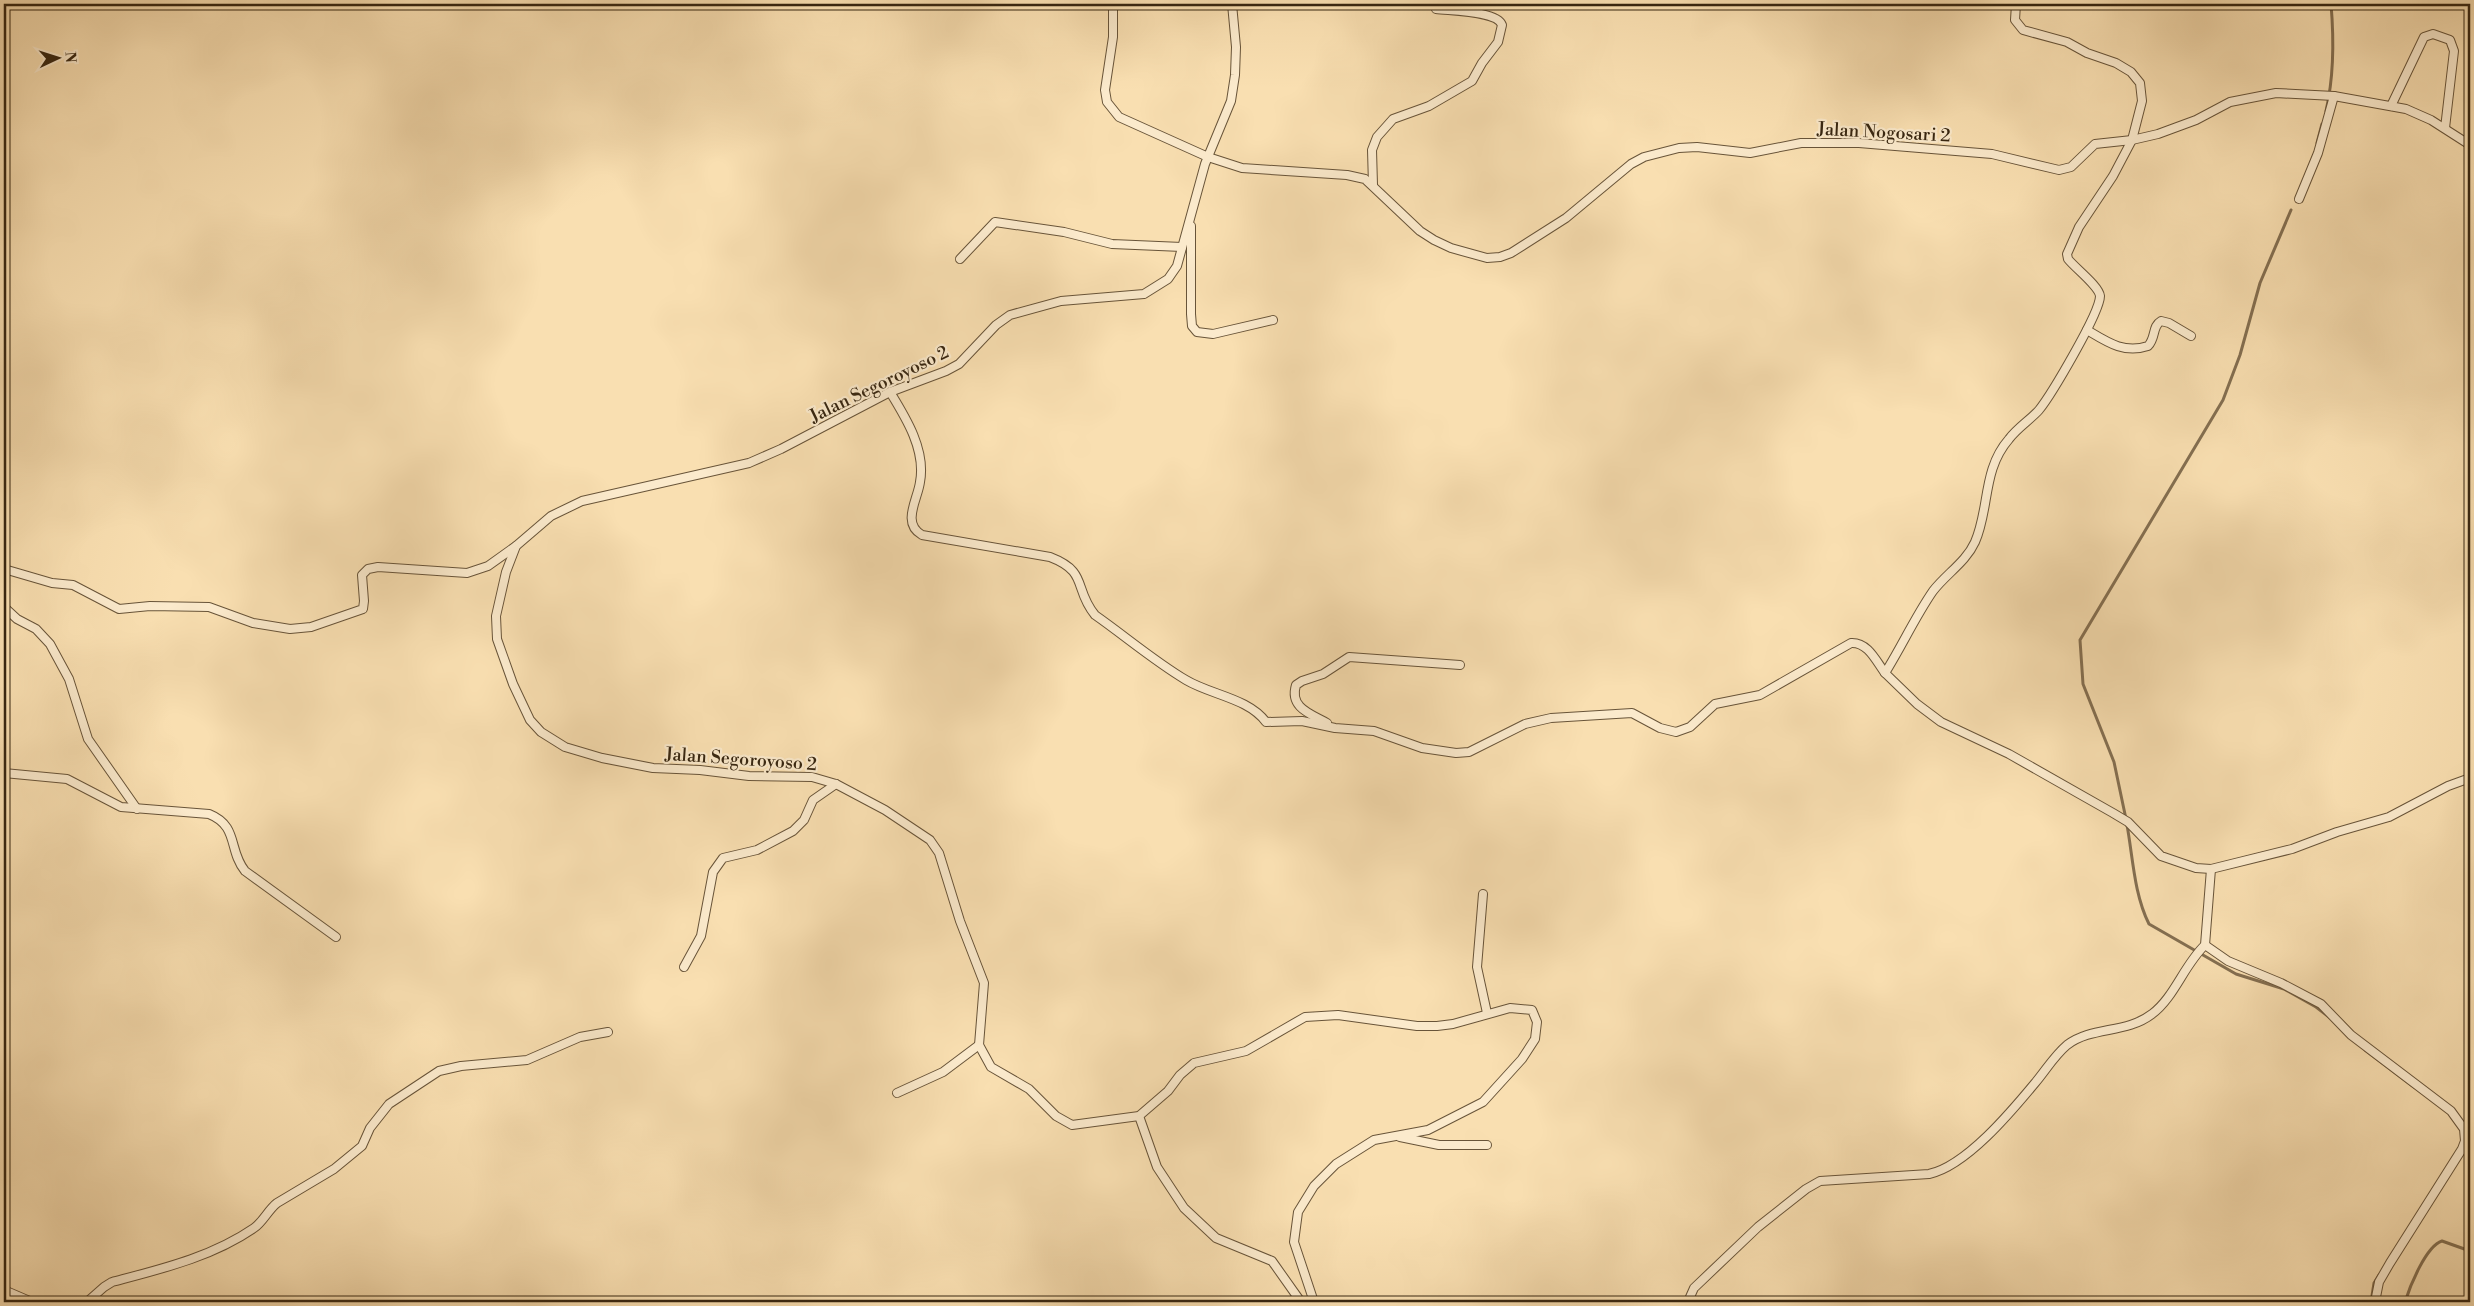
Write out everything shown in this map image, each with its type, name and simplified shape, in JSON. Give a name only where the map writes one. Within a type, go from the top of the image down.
[{"type":"street","name":"Jalan Nogosari 2","points":[[1113,4],[1113,37],[1105,90],[1110,109],[1119,117],[1208,158],[1242,168],[1347,175],[1364,180],[1373,185],[1420,231],[1434,240],[1474,256],[1500,257],[1566,218],[1631,164],[1662,152],[1697,147],[1750,152],[1802,143],[1859,143],[1992,154],[2059,170],[2071,167],[2096,144],[2132,140],[2175,128],[2240,98],[2276,93],[2334,96],[2391,106],[2417,113],[2470,144]]},
{"type":"street","name":"Jalan Segoroyoso 2","points":[[979,1044],[984,983],[960,921],[939,853],[930,840],[885,810],[836,784],[812,777],[749,776],[700,770],[653,768],[602,758],[565,747],[541,732],[530,720],[512,684],[497,639],[496,616],[506,572],[516,546],[551,516],[582,501],[749,463],[781,449],[890,392],[946,371],[959,364],[996,324],[1010,315],[1061,301],[1144,294],[1155,289],[1173,274],[1208,158],[1222,126],[1232,92],[1236,47],[1232,4]]},
{"type":"street","points":[[1885,673],[1934,590],[1968,554],[1975,543],[1980,528],[1990,473],[2003,446],[2047,398],[2086,330],[2099,302],[2099,293],[2068,260],[2067,254],[2078,227],[2113,176],[2132,140],[2142,102],[2142,92],[2137,77],[2125,68],[2066,42],[2023,30],[2015,20],[2016,4]]},
{"type":"street","points":[[1373,185],[1374,142],[1387,125],[1399,116],[1429,106],[1467,85],[1500,37],[1502,25],[1492,16],[1436,9]]},
{"type":"street","points":[[2391,106],[2424,37],[2433,34],[2450,40],[2454,50],[2445,128]]},
{"type":"street","points":[[2299,199],[2318,153],[2334,96]]},
{"type":"street","points":[[1191,215],[1192,326],[1197,332],[1213,334],[1273,320]]},
{"type":"street","points":[[960,259],[995,222],[1064,232],[1105,243],[1182,247]]},
{"type":"street","points":[[2086,330],[2117,347],[2126,349],[2144,347],[2151,343],[2155,326],[2161,321],[2169,323],[2191,336]]},
{"type":"street","points":[[890,392],[908,421],[916,442],[921,481],[911,513],[912,524],[916,532],[922,535],[1050,557],[1062,561],[1072,567],[1077,575],[1087,604],[1095,615],[1183,678],[1204,690],[1254,708],[1266,722],[1302,721],[1335,728],[1374,731],[1422,748],[1456,754],[1469,752],[1525,724],[1551,718],[1632,713],[1660,728],[1676,732],[1690,727],[1715,704],[1760,695],[1851,643],[1858,642],[1865,646],[1885,673],[1917,704],[1941,722],[2009,754],[2128,822],[2161,856],[2196,868],[2211,869],[2292,849],[2337,832],[2389,818],[2448,786],[2470,778]]},
{"type":"street","points":[[4,569],[52,583],[73,585],[119,609],[150,606],[209,607],[253,623],[300,630],[349,616],[363,609],[362,575],[368,569],[378,567],[467,573],[488,566],[516,546]]},
{"type":"street","points":[[4,607],[17,619],[36,629],[50,644],[69,680],[88,739],[137,809]]},
{"type":"street","points":[[1335,728],[1300,708],[1295,700],[1296,685],[1302,680],[1322,674],[1349,657],[1460,665]]},
{"type":"street","points":[[4,773],[67,779],[121,807],[209,814],[220,818],[227,826],[236,856],[245,871],[336,937]]},
{"type":"street","points":[[684,967],[701,936],[713,872],[717,864],[722,858],[757,850],[793,831],[804,820],[813,800],[836,784]]},
{"type":"street","points":[[1690,1302],[1694,1288],[1758,1228],[1806,1189],[1820,1181],[1929,1174],[1940,1170],[1954,1162],[1999,1124],[2067,1046],[2088,1034],[2130,1026],[2152,1014],[2161,1006],[2195,955],[2205,945],[2211,869]]},
{"type":"street","points":[[1483,894],[1477,967],[1487,1013]]},
{"type":"street","points":[[2205,945],[2228,961],[2281,983],[2320,1004],[2350,1035],[2451,1111],[2464,1129],[2465,1141],[2462,1149],[2386,1269],[2377,1287],[2375,1302]]},
{"type":"street","points":[[897,1092],[943,1072],[979,1044],[991,1067],[1029,1089],[1056,1116],[1072,1125],[1140,1116],[1168,1091],[1180,1075],[1194,1063],[1246,1051],[1305,1017],[1338,1015],[1417,1026],[1437,1026],[1453,1024],[1487,1013],[1520,1008],[1532,1010],[1536,1015],[1537,1022],[1535,1039],[1522,1059],[1483,1102],[1428,1130],[1374,1140],[1346,1157],[1325,1174],[1304,1200],[1298,1212],[1294,1242],[1314,1302]]},
{"type":"street","points":[[87,1302],[104,1286],[112,1282],[181,1264],[222,1246],[256,1228],[269,1210],[334,1169],[362,1146],[370,1128],[389,1104],[439,1071],[461,1066],[528,1060],[580,1037],[608,1032]]},
{"type":"street","points":[[1140,1116],[1157,1167],[1184,1208],[1216,1238],[1272,1261],[1301,1302]]},
{"type":"street","points":[[1394,1136],[1439,1145],[1487,1146]]},
{"type":"street","points":[[4,1290],[32,1302]]},
{"type":"waterway","points":[[2326,111],[2333,57],[2331,4]]},
{"type":"waterway","points":[[2317,143],[2322,124]]},
{"type":"waterway","points":[[2126,819],[2114,762],[2083,684],[2080,640],[2223,400],[2240,355],[2260,283],[2291,210]]},
{"type":"waterway","points":[[2127,825],[2137,888],[2149,924],[2236,974],[2284,989],[2316,1007],[2329,1017]]},
{"type":"waterway","points":[[2365,1050],[2414,1087]]},
{"type":"waterway","points":[[2405,1302],[2419,1267],[2436,1244],[2442,1241],[2470,1251]]},
{"type":"waterway","points":[[2371,1302],[2374,1283],[2379,1275]]}]
